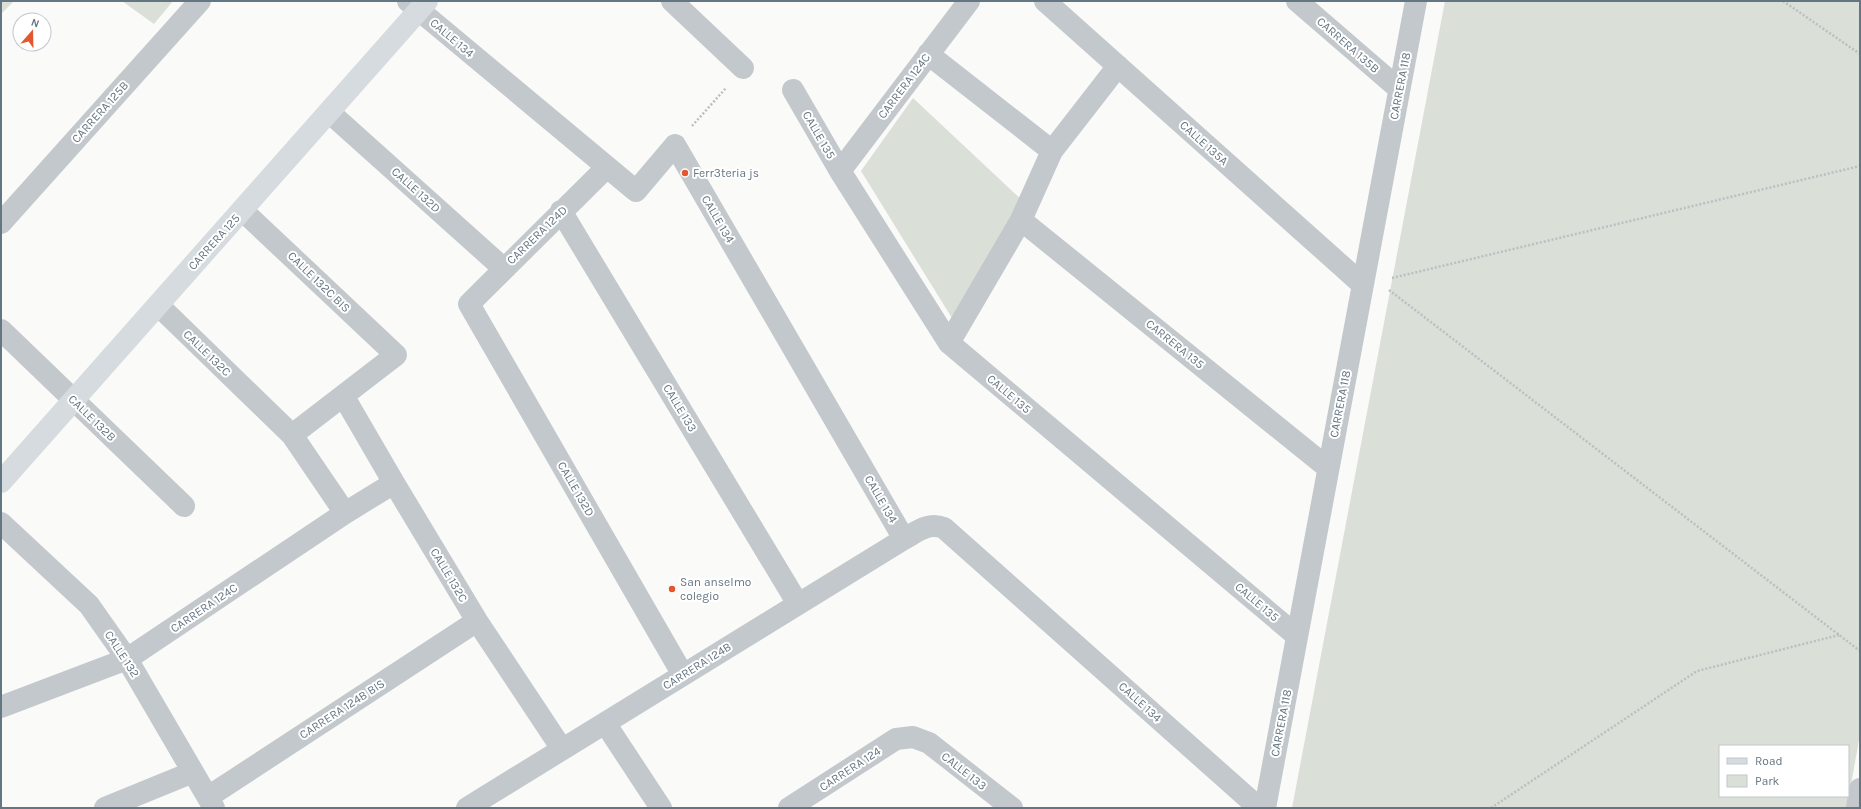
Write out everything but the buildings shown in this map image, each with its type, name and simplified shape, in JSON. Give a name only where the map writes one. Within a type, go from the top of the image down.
[{"type":"main road","name":"CARRERA 125","points":[[1,482],[329,112],[418,4]]},
{"type":"street","name":"CARRERA 125B","points":[[1,223],[200,1]]},
{"type":"street","points":[[672,1],[743,68]]},
{"type":"street","name":"CARRERA 124C","points":[[840,171],[969,1]]},
{"type":"street","name":"CALLE 135A","points":[[1045,1],[1118,66],[1370,283]]},
{"type":"street","name":"CARRERA 135B","points":[[1297,1],[1399,89]]},
{"type":"street","name":"CARRERA 118","points":[[1265,808],[1328,468],[1370,283],[1399,89],[1416,1]]},
{"type":"street","name":"CALLE 134","points":[[418,4],[636,191],[675,146],[904,539]]},
{"type":"street","points":[[928,54],[1052,151]]},
{"type":"street","points":[[948,343],[1021,220],[1052,151],[1118,66]]},
{"type":"street","name":"CALLE 135","points":[[793,90],[840,171],[948,343],[1297,636]]},
{"type":"street","name":"CALLE 132D","points":[[329,112],[503,268]]},
{"type":"street","name":"CARRERA 124D","points":[[469,304],[503,268],[607,167]]},
{"type":"street","name":"CALLE 132C BIS","points":[[242,210],[396,355],[344,396]]},
{"type":"street","name":"CALLE 133","points":[[561,211],[798,604]]},
{"type":"street","name":"CARRERA 135","points":[[1021,220],[1328,468]]},
{"type":"street","name":"CALLE 132D","points":[[469,304],[682,675]]},
{"type":"street","name":"CALLE 132C","points":[[158,305],[292,435],[345,513]]},
{"type":"street","name":"CALLE 132B","points":[[1,330],[184,506]]},
{"type":"street","points":[[292,435],[344,396]]},
{"type":"street","name":"CALLE 132C","points":[[344,396],[394,483],[477,621],[562,749]]},
{"type":"street","name":"CARRERA 124C","points":[[1,707],[127,660],[345,513],[394,483]]},
{"type":"street","name":"CALLE 132","points":[[1,523],[89,605],[127,660],[211,803]]},
{"type":"street","name":"CALLE 134","points":[[928,526],[936,525],[944,528],[1259,808]]},
{"type":"street","name":"CARRERA 124B","points":[[467,808],[904,539],[928,526]]},
{"type":"street","name":"CARRERA 124B BIS","points":[[211,803],[477,621]]},
{"type":"street","points":[[605,723],[661,808]]},
{"type":"street","name":"CALLE 133","points":[[913,737],[929,744],[1012,808]]},
{"type":"street","name":"CARRERA 124","points":[[789,808],[896,739],[913,737]]},
{"type":"street","points":[[105,808],[193,772]]},
{"type":"street","points":[[1856,808],[1860,789]]},
{"type":"path","points":[[1783,1],[1860,54]]},
{"type":"path","points":[[675,146],[743,68]]},
{"type":"path","points":[[1370,283],[1860,166]]},
{"type":"path","points":[[1370,283],[1860,651]]},
{"type":"path","points":[[1491,808],[1697,671],[1838,635]]},
{"type":"green space","points":[[1,1],[14,1],[1,14]]},
{"type":"green space","points":[[122,1],[173,1],[154,24]]},
{"type":"green space","points":[[1445,1],[1860,1],[1860,734],[1849,797],[1849,745],[1719,745],[1719,797],[1849,797],[1847,808],[1292,808]]},
{"type":"green space","points":[[913,98],[1024,202],[955,323],[861,171]]},
{"type":"place","name":"Ferr3teria js","points":[[685,173]]},
{"type":"place","name":"San anselmo colegio","points":[[672,589]]}]
